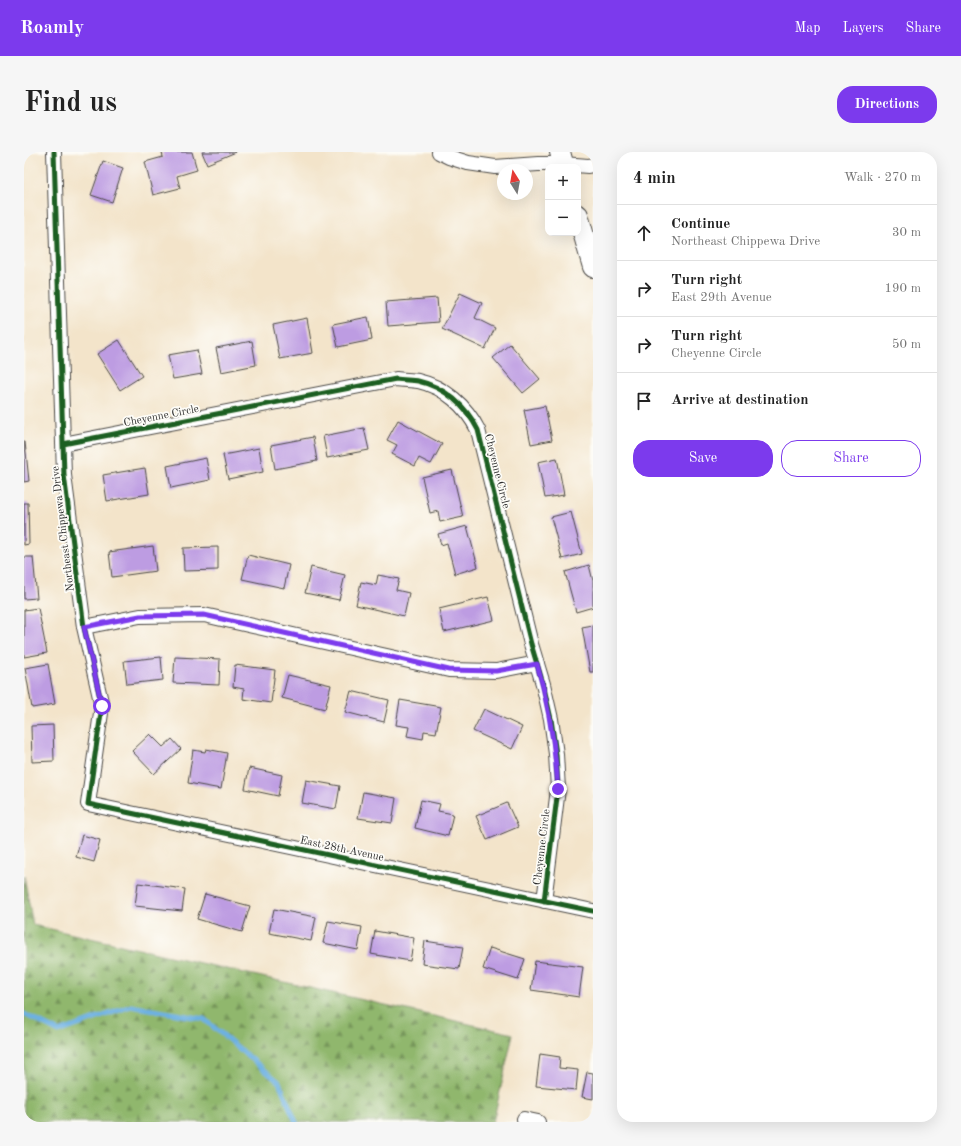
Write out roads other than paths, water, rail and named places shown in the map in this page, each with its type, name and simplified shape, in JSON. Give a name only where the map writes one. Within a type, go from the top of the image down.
[{"type":"main road","points":[[581,225],[593,267]]},
{"type":"street","name":"Northeast Chippewa Drive","points":[[54,152],[64,475],[84,627],[102,706],[88,804]]},
{"type":"street","points":[[439,152],[468,163],[495,167],[562,161],[588,166],[593,165]]},
{"type":"street","name":"Cheyenne Circle","points":[[63,444],[396,380],[416,381],[436,387],[461,404],[478,430],[551,719],[556,754],[558,789],[544,901]]},
{"type":"street","points":[[84,627],[140,616],[204,615],[449,670],[496,671],[537,664]]},
{"type":"street","name":"East 28th Avenue","points":[[88,804],[593,911]]},
{"type":"street","points":[[524,1119],[538,1122]]},
{"type":"waterway","points":[[24,1014],[59,1032],[131,1006],[204,1019],[279,1082],[296,1122]]}]
